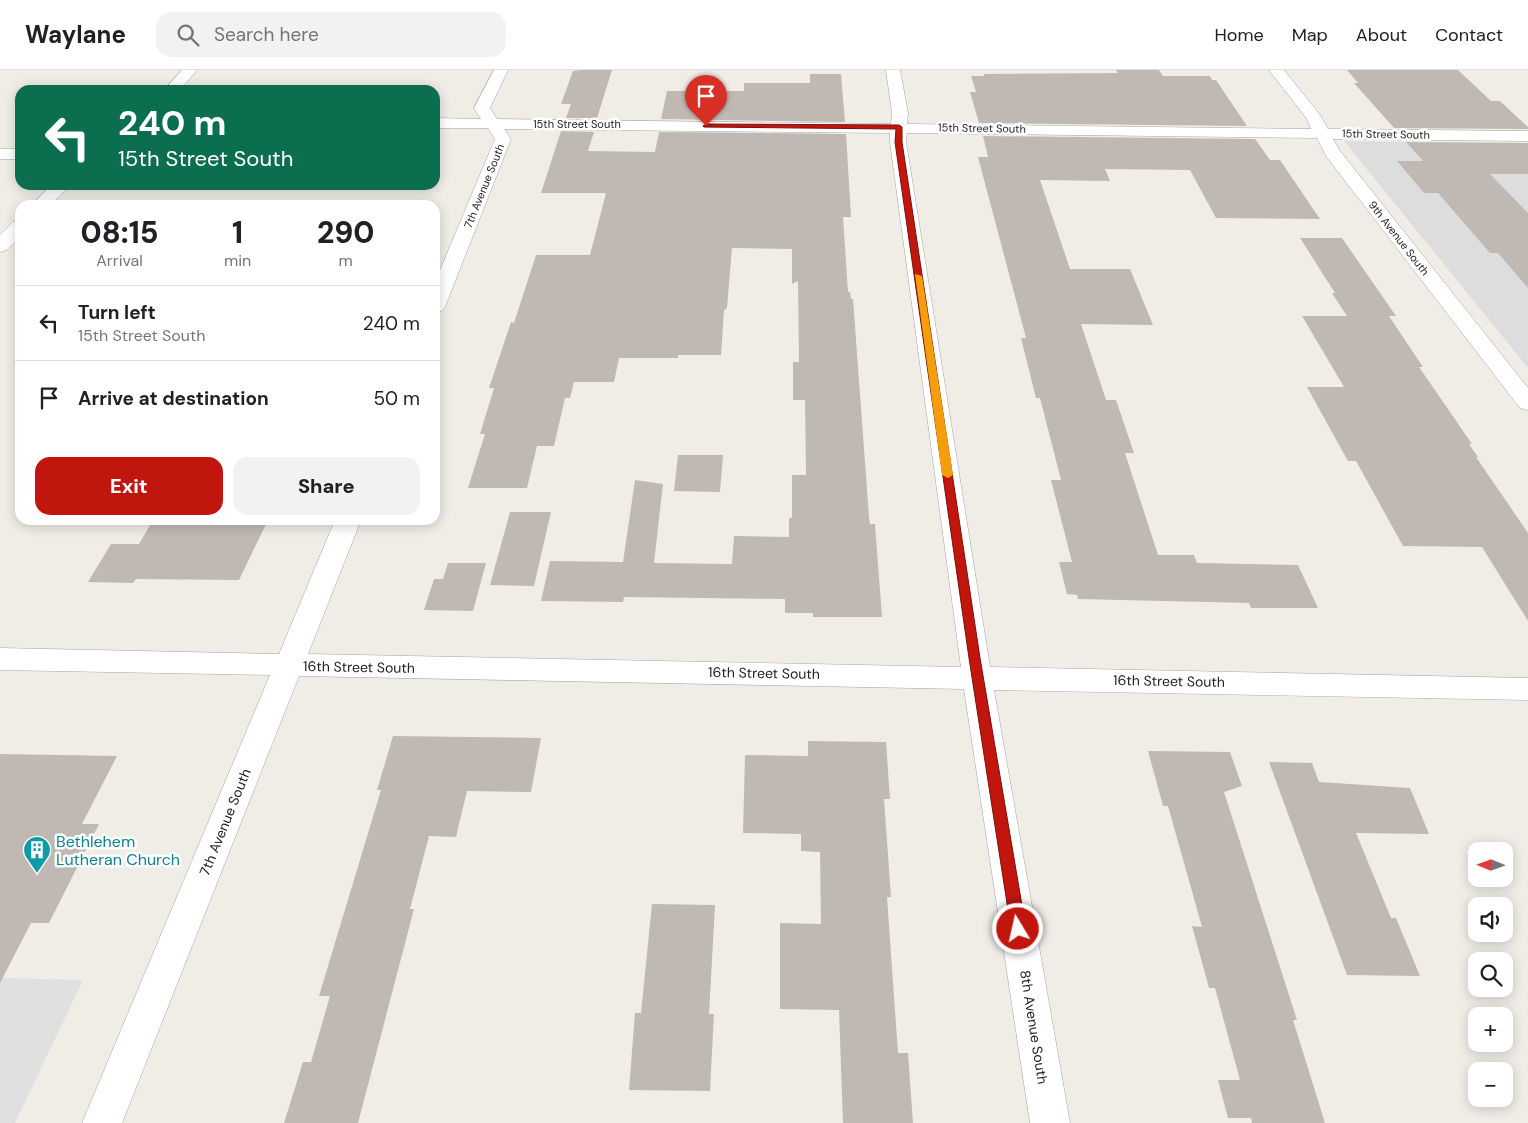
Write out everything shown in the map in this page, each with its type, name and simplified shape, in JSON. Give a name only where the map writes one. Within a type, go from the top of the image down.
[{"type":"street","points":[[176,85],[190,70]]},
{"type":"street","name":"7th Avenue South","points":[[440,295],[503,139],[482,108],[501,70]]},
{"type":"street","name":"8th Avenue South","points":[[893,70],[900,114],[900,152],[977,677],[1050,1123]]},
{"type":"street","name":"9th Avenue South","points":[[1276,70],[1314,118],[1332,152],[1528,403]]},
{"type":"street","name":"15th Street South","points":[[440,123],[899,127],[1528,136]]},
{"type":"street","points":[[0,154],[15,154]]},
{"type":"street","points":[[46,200],[56,190]]},
{"type":"street","points":[[0,246],[15,231]]},
{"type":"street","name":"7th Avenue South","points":[[102,1123],[346,525]]},
{"type":"street","name":"16th Street South","points":[[0,659],[1528,689]]},
{"type":"shaded area","points":[[1344,141],[1528,143],[1528,368]]},
{"type":"shaded area","points":[[0,978],[83,980],[15,1123],[0,1123]]},
{"type":"building","points":[[612,70],[597,118],[566,118],[571,104],[561,104],[573,71]]},
{"type":"building","points":[[1116,70],[1159,70],[1163,76],[1210,76],[1212,80],[1216,80],[1247,126],[979,123],[970,92],[976,92],[971,76],[984,76],[984,74],[1118,73]]},
{"type":"building","points":[[1347,70],[1458,70],[1491,101],[1500,101],[1528,129],[1394,128],[1354,83],[1358,83]]},
{"type":"building","points":[[810,74],[841,74],[845,122],[661,119],[667,91],[744,91],[744,83],[810,83]]},
{"type":"building","points":[[561,131],[594,132],[588,151],[655,152],[659,132],[846,134],[851,217],[843,217],[848,292],[850,292],[851,299],[853,299],[869,517],[870,524],[875,524],[882,617],[813,617],[813,613],[785,613],[785,599],[624,597],[623,602],[541,601],[550,561],[623,562],[635,480],[663,484],[654,563],[732,564],[734,536],[789,537],[789,518],[792,518],[792,475],[806,475],[805,400],[793,400],[793,362],[799,362],[798,281],[792,284],[792,249],[732,248],[727,308],[724,310],[721,355],[678,355],[678,358],[619,358],[614,382],[574,382],[570,398],[565,398],[554,446],[537,446],[527,488],[468,488],[485,434],[480,434],[494,388],[489,388],[511,322],[514,323],[536,255],[590,255],[606,193],[541,193]]},
{"type":"building","points":[[983,136],[1255,139],[1270,160],[1280,160],[1320,219],[1216,218],[1190,170],[1105,169],[1110,181],[1040,180],[1070,269],[1130,269],[1153,325],[1081,324],[1106,400],[1116,400],[1134,453],[1125,453],[1158,555],[1194,555],[1197,563],[1298,565],[1318,608],[1251,608],[1249,603],[1078,599],[1077,595],[1067,594],[1059,562],[1072,562],[1051,480],[1061,480],[1040,398],[1036,398],[1021,338],[1026,338],[978,157],[988,157]]},
{"type":"building","points":[[1406,142],[1528,143],[1528,174],[1490,174],[1528,213],[1528,288],[1498,253],[1490,253],[1438,193],[1424,193],[1397,161],[1423,161]]},
{"type":"building","points":[[1300,238],[1342,238],[1396,316],[1389,316],[1423,367],[1419,367],[1472,444],[1469,444],[1478,457],[1476,457],[1528,533],[1528,621],[1482,547],[1403,546],[1356,461],[1348,461],[1307,387],[1344,387],[1302,316],[1347,316],[1332,293],[1335,293]]},
{"type":"building","points":[[678,455],[723,455],[720,492],[674,491]]},
{"type":"building","points":[[510,512],[551,512],[534,586],[490,585]]},
{"type":"building","points":[[150,525],[266,525],[239,580],[136,579],[133,583],[88,582],[111,544],[139,544]]},
{"type":"building","points":[[448,563],[486,563],[473,611],[424,610],[434,579],[443,579]]},
{"type":"building","points":[[393,736],[541,738],[531,792],[467,791],[456,837],[429,836],[410,909],[414,909],[358,1123],[284,1123],[303,1062],[311,1062],[330,996],[319,996],[381,790],[377,790]]},
{"type":"building","points":[[808,741],[886,742],[890,799],[884,799],[891,897],[887,897],[898,1053],[908,1053],[913,1123],[843,1123],[839,1010],[780,1009],[780,923],[821,924],[820,852],[801,851],[801,834],[743,833],[745,755],[808,756]]},
{"type":"building","points":[[1148,751],[1230,752],[1242,786],[1224,792],[1297,1020],[1293,1020],[1325,1123],[1252,1123],[1251,1118],[1228,1118],[1218,1080],[1240,1080],[1215,988],[1209,988],[1192,926],[1202,927],[1168,806],[1163,806]]},
{"type":"building","name":"Bethlehem Lutheran Church","points":[[0,754],[117,756],[82,824],[99,824],[49,923],[31,923],[0,983]]},
{"type":"building","points":[[1269,762],[1312,763],[1319,782],[1410,788],[1429,834],[1356,833],[1391,918],[1396,918],[1420,976],[1347,975]]},
{"type":"building","points":[[652,904],[715,905],[709,1014],[714,1014],[710,1091],[629,1090],[635,1013],[641,1013]]},
{"type":"slow traffic","points":[[918,276],[948,475]]},
{"type":"place","name":"Bethlehem Lutheran Church","points":[[37,874]]},
{"type":"route","points":[[706,126],[899,127],[898,142],[974,658],[1018,929]]}]
